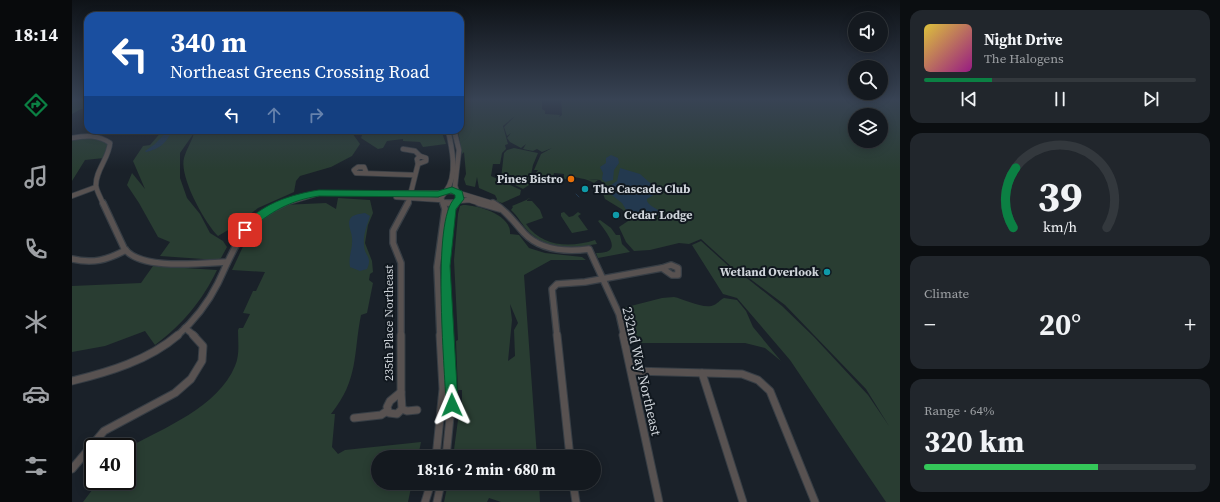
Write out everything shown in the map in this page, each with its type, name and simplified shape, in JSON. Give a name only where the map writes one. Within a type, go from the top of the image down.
[{"type":"street","points":[[437,450],[443,389],[437,267],[445,209],[442,201],[444,192],[449,186],[452,158],[449,134]]},
{"type":"street","points":[[447,450],[452,397],[445,266],[452,209],[460,197],[455,186],[459,150],[455,134]]},
{"type":"street","points":[[72,138],[94,136],[103,138],[110,143],[110,152],[96,178],[96,187],[126,250],[142,259],[156,262],[227,262]]},
{"type":"street","name":"235th Place Northeast","points":[[402,409],[401,263],[393,242],[392,231],[404,213],[418,164],[416,160],[420,156],[413,150],[403,149]]},
{"type":"street","points":[[366,172],[414,175]]},
{"type":"street","points":[[72,196],[96,187]]},
{"type":"street","points":[[73,382],[103,374],[137,360],[158,348],[185,328],[210,298],[227,262],[245,230],[269,209],[302,196],[319,193],[409,195],[458,192],[486,199],[502,210]]},
{"type":"street","points":[[409,195],[442,201],[450,204],[469,200],[502,210]]},
{"type":"street","name":"232nd Way Northeast","points":[[502,210],[513,218],[526,235],[537,243],[551,249],[566,251],[589,249],[619,314],[659,502]]},
{"type":"street","points":[[72,259],[85,263],[97,263],[106,261],[126,250]]},
{"type":"street","points":[[569,450],[552,289],[557,284],[603,279],[662,268]]},
{"type":"street","points":[[72,469],[104,431],[175,393],[191,379],[202,361],[203,346],[195,336],[185,328]]},
{"type":"street","points":[[632,371],[742,374],[750,375],[761,381],[770,391],[815,502]]},
{"type":"street","points":[[702,373],[743,502]]},
{"type":"street","name":"235th Place Northeast","points":[[387,411],[386,408],[390,401],[401,392]]},
{"type":"street","points":[[354,418],[381,415],[387,411],[397,414],[402,409],[407,411],[417,410]]},
{"type":"street","points":[[425,502],[429,490]]},
{"type":"street","points":[[436,502],[439,490]]},
{"type":"street","points":[[575,490],[576,502]]},
{"type":"green space","points":[[464,122],[507,122],[503,126],[508,144],[505,145],[506,149],[502,153],[500,164],[493,164],[491,176],[521,190],[520,195],[502,203],[496,201],[497,199],[495,195],[479,188],[477,177],[475,187],[466,185],[464,179],[466,174],[464,152],[462,154],[459,134],[464,134]]},
{"type":"green space","points":[[509,122],[848,122],[848,148],[888,148],[888,122],[900,122],[900,502],[886,502],[790,360],[737,298],[723,294],[692,245],[701,241],[733,270],[748,279],[782,306],[814,337],[868,395],[889,426],[866,389],[785,305],[749,278],[735,270],[701,239],[689,244],[679,243],[650,250],[634,251],[626,242],[619,227],[629,219],[623,210],[605,199],[602,191],[605,185],[600,180],[589,179],[598,180],[594,183],[584,179],[567,176],[567,179],[564,179],[564,174],[554,173],[553,177],[539,175],[538,178],[536,176],[539,174],[536,173],[538,170],[534,170],[541,154],[552,148],[542,152],[537,149],[533,151],[523,149],[526,144],[521,148],[510,142],[507,138],[511,133],[507,136],[504,127]]},
{"type":"green space","points":[[160,134],[193,134],[180,153],[180,178],[187,198],[200,214],[210,233],[223,241],[227,247],[221,258],[217,260],[160,256],[170,242],[158,237],[127,185],[132,173],[145,189],[133,161],[143,146],[150,145]]},
{"type":"green space","points":[[194,134],[353,134],[360,144],[352,156],[331,167],[300,176],[296,181],[294,192],[258,208],[235,226],[218,236],[200,211],[185,176],[183,166],[184,158]]},
{"type":"green space","points":[[361,134],[442,134],[446,144],[423,147],[420,142],[403,141],[403,139],[387,141],[383,148],[378,149],[361,138]]},
{"type":"green space","points":[[93,137],[107,142],[109,145],[104,158],[85,160],[72,181],[72,140]]},
{"type":"green space","points":[[514,148],[538,153],[533,165],[529,185],[523,189],[501,178],[504,153],[507,150]]},
{"type":"green space","points":[[338,198],[370,200],[373,213],[368,225],[365,243],[372,261],[373,272],[370,274],[369,280],[373,283],[367,313],[361,315],[351,378],[340,401],[331,414],[335,414],[332,447],[338,454],[345,450],[421,442],[419,450],[371,450],[371,490],[411,490],[408,502],[83,502],[92,490],[136,490],[136,443],[173,424],[203,405],[227,380],[238,357],[238,330],[239,328],[243,328],[250,314],[243,313],[253,291],[256,291],[265,272],[232,270],[248,236],[261,220],[282,205],[326,203],[336,209]]},
{"type":"green space","points":[[527,200],[532,201],[540,210],[543,218],[526,224],[540,237],[557,244],[566,245],[586,243],[595,240],[597,244],[570,247],[552,245],[536,238],[529,232],[511,210],[513,207],[512,206]]},
{"type":"green space","points":[[463,205],[485,209],[500,216],[506,221],[510,234],[519,235],[529,248],[545,253],[582,257],[586,260],[551,260],[524,275],[536,450],[454,450],[458,420],[462,417],[462,390],[458,390],[456,341],[458,340],[454,260],[460,206]],"holes":[[[510,304],[518,323],[514,330],[515,356],[508,361],[512,320]]]},
{"type":"green space","points":[[564,212],[569,217],[578,212],[581,214],[578,216],[588,230],[572,233],[561,216],[561,213]]},
{"type":"green space","points":[[600,220],[611,228],[616,235],[620,235],[622,244],[630,252],[598,258],[596,253],[610,250],[612,246],[606,231],[598,221]]},
{"type":"green space","points":[[153,266],[217,270],[205,292],[191,311],[174,329],[155,345],[145,331],[105,346],[72,352],[72,286],[141,283]]},
{"type":"green space","points":[[674,297],[705,306],[714,305],[724,298],[737,300],[746,311],[753,327],[781,361],[765,348],[745,343],[632,343],[623,308],[662,298]]},
{"type":"green space","points":[[447,490],[539,490],[540,502],[501,502],[489,498],[487,502],[444,502]]},
{"type":"water","points":[[164,134],[171,134],[159,147],[150,151],[145,151],[155,144]]},
{"type":"water","points":[[611,155],[618,158],[619,163],[614,170],[613,180],[605,182],[602,179],[603,173],[600,167],[606,163],[606,158]]},
{"type":"water","points":[[620,168],[640,174],[658,190],[657,193],[647,199],[647,201],[660,212],[661,215],[638,217],[628,213],[622,203],[608,192],[608,187],[617,181]]},
{"type":"water","points":[[365,213],[370,216],[364,237],[364,249],[369,259],[369,265],[367,269],[360,271],[350,267],[352,236],[349,221],[357,214]]},
{"type":"waterway","points":[[576,194],[579,197]]},
{"type":"place","name":"Pines Bistro","points":[[571,179]]},
{"type":"place","name":"The Cascade Club","points":[[585,189]]},
{"type":"place","name":"Cedar Lodge","points":[[616,215]]},
{"type":"place","name":"Wetland Overlook","points":[[827,272]]},
{"type":"route","points":[[245,230],[252,222],[278,204],[290,199],[319,193],[438,194],[452,190],[459,193],[460,199],[453,205],[452,209],[445,266],[452,405]]}]
